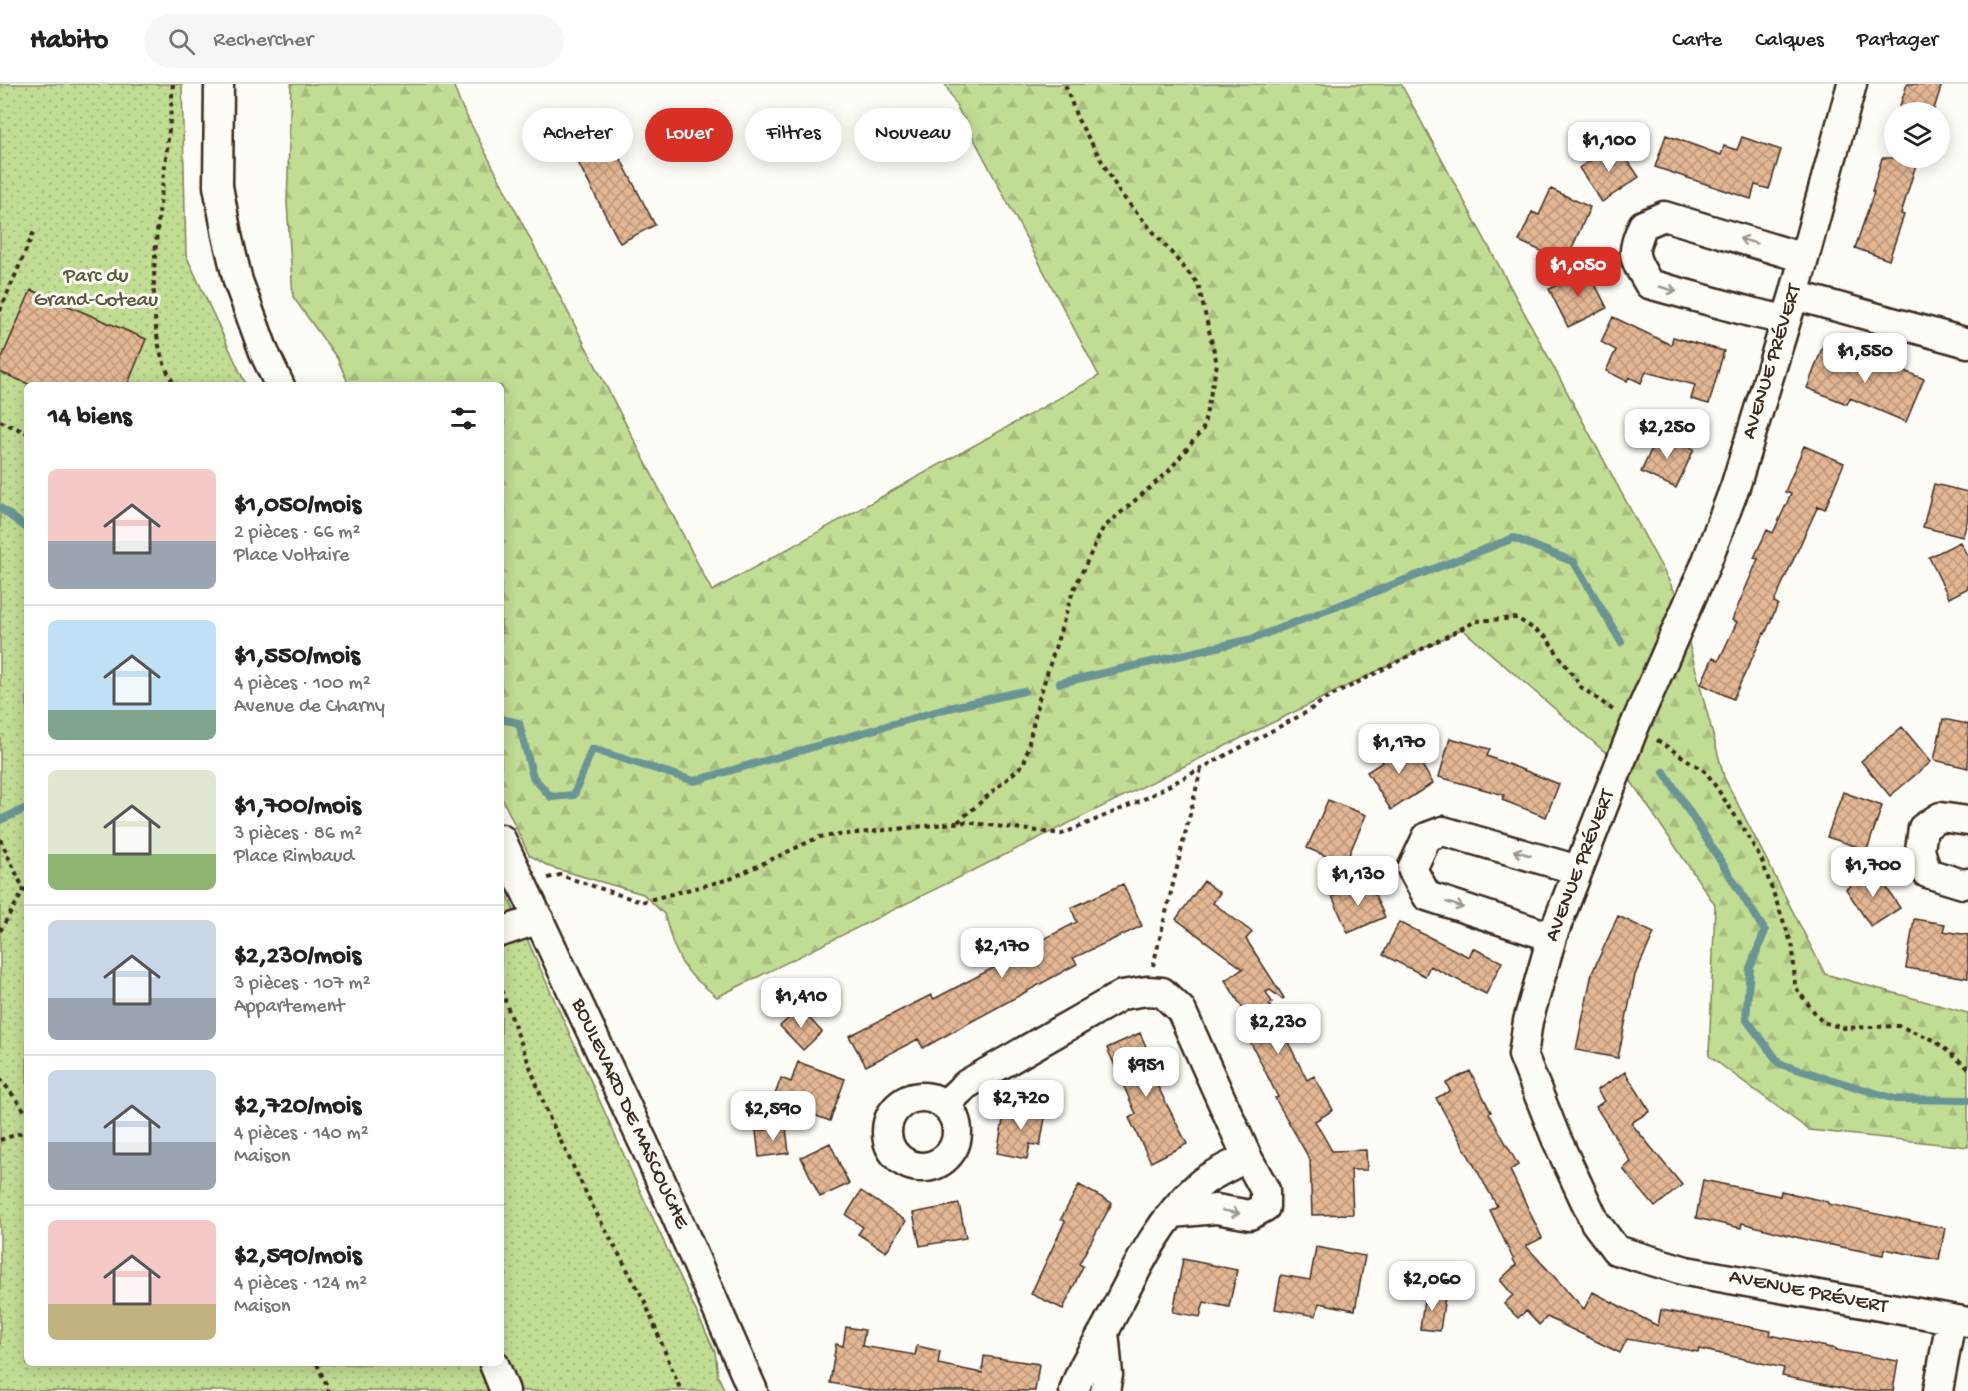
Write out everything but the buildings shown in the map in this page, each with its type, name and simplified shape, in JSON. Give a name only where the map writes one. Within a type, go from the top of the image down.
[{"type":"street","points":[[219,84],[218,186],[227,235],[238,281],[264,352],[278,382]]},
{"type":"street","name":"AVENUE PRÉVERT","points":[[1852,84],[1790,308],[1735,487],[1705,566],[1635,725],[1552,937],[1528,1021],[1523,1055],[1556,1138],[1595,1222],[1616,1250],[1686,1271],[1959,1321],[1938,1391]]},
{"type":"street","points":[[1804,258],[1664,216],[1643,225],[1636,241],[1634,257],[1649,284],[1754,314],[1790,308],[1968,343]]},
{"type":"street","points":[[1968,821],[1940,817],[1923,828],[1920,850],[1927,873],[1963,884],[1968,883]]},
{"type":"street","points":[[1552,937],[1427,896],[1412,869],[1427,837],[1443,831],[1578,870]]},
{"type":"street","name":"BOULEVARD DE MASCOUCHE","points":[[504,845],[652,1161],[753,1391]]},
{"type":"street","points":[[504,931],[539,919]]},
{"type":"street","points":[[944,1105],[967,1084],[1122,995],[1148,991],[1162,992],[1181,1010],[1247,1157],[1265,1190],[1265,1207],[1250,1215],[1216,1209],[1173,1213]]},
{"type":"street","points":[[1074,1391],[1080,1371],[1154,1237],[1200,1184],[1247,1157]]},
{"type":"street","points":[[1104,1331],[1108,1376],[1105,1391]]},
{"type":"street","points":[[495,1366],[505,1391]]},
{"type":"path","points":[[173,84],[168,144],[156,231],[154,280],[157,329],[166,373],[173,382]]},
{"type":"path","points":[[957,822],[1024,764],[1039,699],[1073,591],[1103,528],[1168,472],[1203,429],[1217,364],[1198,284],[1120,193],[1077,118],[1065,84]]},
{"type":"path","points":[[0,311],[35,230]]},
{"type":"path","points":[[0,421],[24,432]]},
{"type":"path","points":[[540,880],[560,875],[641,902],[730,879],[819,837],[957,822],[1062,834],[1142,800],[1307,712],[1324,700],[1476,621],[1517,618],[1546,637],[1581,687],[1614,711]]},
{"type":"path","points":[[1656,739],[1706,772],[1744,829],[1762,861],[1793,948],[1795,987],[1822,1022],[1844,1028],[1899,1026],[1934,1040],[1968,1068]]},
{"type":"path","points":[[1148,991],[1201,769]]},
{"type":"path","points":[[0,839],[24,887]]},
{"type":"path","points":[[0,931],[24,894]]},
{"type":"path","points":[[504,998],[553,1126],[593,1208],[640,1291],[681,1391]]},
{"type":"path","points":[[0,1078],[24,1110]]},
{"type":"path","points":[[0,1140],[24,1132]]},
{"type":"path","points":[[318,1366],[329,1391]]},
{"type":"green space","name":"Parc du Grand-Coteau","points":[[0,84],[182,84],[186,255],[245,382],[24,382],[24,1366],[504,1366],[504,888],[715,1352],[718,1376],[725,1391],[0,1391]]},
{"type":"green space","points":[[291,84],[453,84],[460,103],[712,591],[1099,376],[972,135],[972,108],[958,108],[945,84],[1401,84],[1676,594],[1724,777],[1825,974],[1968,1013],[1968,1147],[1809,1130],[1709,1056],[1715,905],[1620,765],[1462,629],[717,997],[692,976],[682,963],[673,944],[664,914],[643,894],[550,867],[529,855],[504,802],[504,382],[348,382],[337,358],[293,297],[287,202]]},
{"type":"waterway","points":[[0,508],[24,526]]},
{"type":"waterway","points":[[1060,683],[1252,639],[1514,538],[1574,562],[1621,642]]},
{"type":"waterway","points":[[504,720],[519,723],[533,777],[551,797],[574,795],[592,749],[694,781],[949,708],[1024,691]]},
{"type":"waterway","points":[[1664,772],[1765,931],[1750,968],[1746,1019],[1780,1064],[1895,1099],[1968,1100]]},
{"type":"waterway","points":[[0,820],[24,809]]}]
